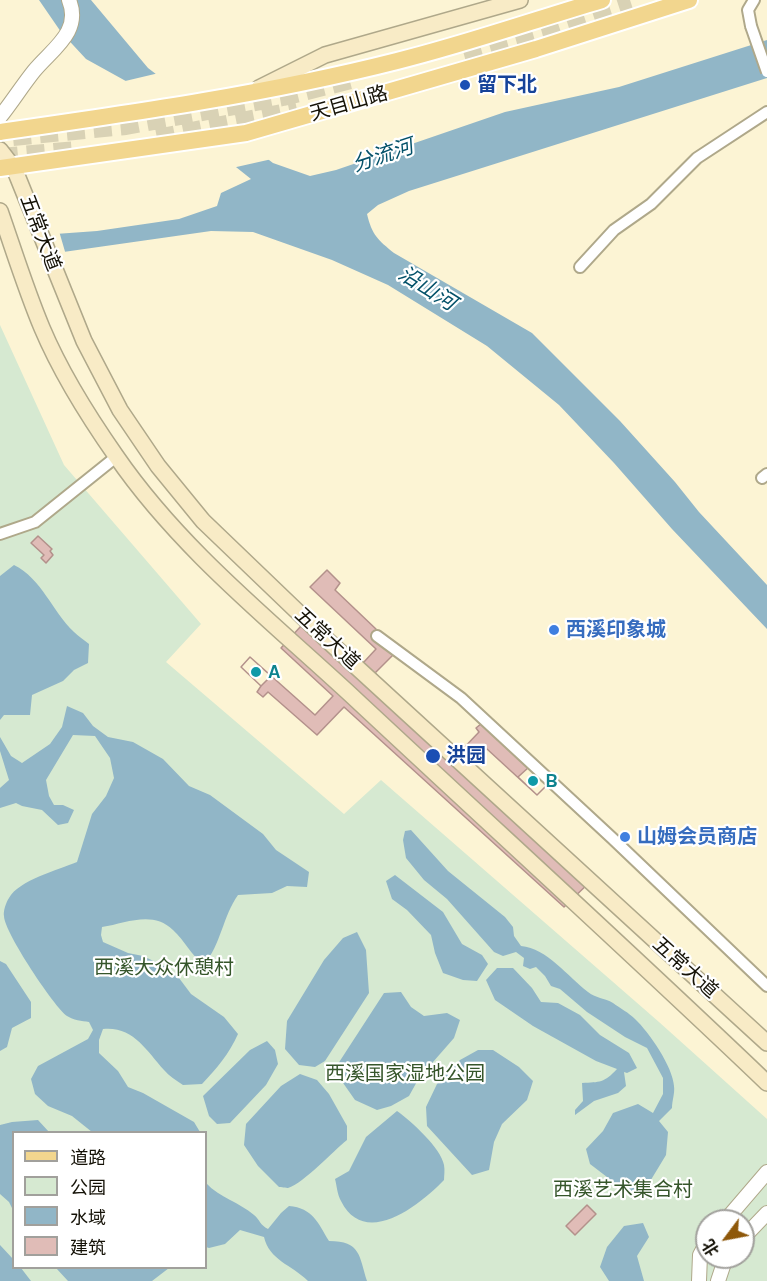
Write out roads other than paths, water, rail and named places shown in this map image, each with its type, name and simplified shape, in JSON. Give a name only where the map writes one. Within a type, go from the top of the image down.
[{"type":"main road","name":"天目山路","points":[[249,93],[325,55],[520,0]]},
{"type":"main road","name":"天目山路","points":[[0,132],[155,110],[303,83],[399,61],[602,0]]},
{"type":"main road","name":"天目山路","points":[[7,168],[246,133],[536,49],[689,0]]},
{"type":"main road","name":"五常大道","points":[[0,150],[37,225],[84,341],[120,410],[158,466],[203,521],[327,640],[767,1043]]},
{"type":"main road","name":"五常大道","points":[[3,219],[44,331],[72,387],[116,457],[170,525],[243,598],[337,682],[767,1083]]},
{"type":"street","points":[[0,117],[42,62],[66,37],[71,26],[73,12],[69,0]]},
{"type":"street","points":[[754,0],[748,10],[751,26],[767,72]]},
{"type":"street","points":[[580,267],[614,230],[651,204],[697,158],[767,112]]},
{"type":"street","points":[[0,534],[35,522],[116,457]]},
{"type":"street","points":[[377,636],[461,698],[604,830],[767,986]]},
{"type":"street","points":[[735,1209],[767,1172]]},
{"type":"street","points":[[755,1226],[767,1213]]},
{"type":"water","points":[[39,0],[91,0],[148,68],[273,163],[310,176],[336,170],[505,112],[619,87],[767,40],[767,78],[409,191],[378,205],[367,214],[376,236],[394,253],[532,333],[620,421],[699,512],[767,585],[767,629],[559,405],[487,346],[388,285],[332,260],[253,232],[211,231],[0,261],[0,238],[97,231],[179,219],[217,206],[221,193],[251,179],[133,85],[86,59],[61,32]]},
{"type":"water","points":[[14,565],[32,578],[66,624],[89,644],[88,663],[74,670],[63,681],[32,695],[30,715],[4,715],[0,720],[0,576]]},
{"type":"water","points":[[67,706],[83,713],[93,726],[108,737],[133,742],[163,759],[189,786],[210,795],[263,834],[276,850],[309,872],[307,887],[287,886],[272,893],[238,895],[210,957],[204,965],[173,930],[157,921],[148,919],[102,927],[103,942],[164,966],[179,978],[191,994],[224,1017],[238,1034],[222,1061],[202,1084],[183,1085],[166,1072],[145,1047],[131,1035],[123,1031],[103,1029],[99,1040],[99,1053],[118,1071],[128,1087],[194,1122],[199,1131],[91,1131],[72,1116],[48,1106],[35,1094],[31,1079],[38,1066],[88,1039],[93,1030],[89,1022],[67,1016],[42,985],[6,925],[5,907],[9,898],[21,886],[77,862],[92,814],[106,796],[114,778],[110,758],[95,736],[73,735],[46,780],[49,796],[54,805],[63,805],[74,810],[68,823],[58,825],[42,810],[16,803],[0,808],[0,788],[9,780],[0,751],[0,737],[11,756],[22,763],[50,744],[62,727]]},
{"type":"water","points":[[411,830],[448,871],[505,917],[513,927],[514,936],[521,946],[531,948],[548,957],[591,994],[610,1001],[630,1015],[647,1032],[659,1050],[673,1078],[674,1091],[672,1108],[659,1121],[668,1132],[666,1155],[646,1188],[636,1194],[624,1190],[590,1164],[586,1149],[603,1131],[613,1113],[638,1104],[653,1113],[663,1094],[663,1078],[647,1048],[625,1037],[587,1012],[560,989],[551,986],[536,967],[530,969],[523,966],[524,958],[516,952],[503,956],[494,952],[447,899],[424,880],[406,858],[403,840],[405,831]]},
{"type":"water","points":[[395,875],[443,912],[462,944],[482,955],[488,964],[477,981],[463,980],[443,973],[431,935],[407,910],[392,899],[386,881]]},
{"type":"water","points":[[357,932],[366,950],[369,993],[325,1061],[315,1067],[299,1065],[285,1049],[287,1021],[324,960],[343,938]]},
{"type":"water","points":[[0,961],[6,964],[31,1002],[31,1018],[12,1028],[7,1047],[0,1051]]},
{"type":"water","points":[[497,968],[513,968],[532,988],[541,1002],[558,1003],[580,1015],[600,1035],[629,1053],[637,1068],[627,1073],[624,1072],[626,1086],[618,1093],[594,1101],[575,1115],[575,1110],[583,1101],[582,1083],[601,1081],[617,1069],[596,1061],[533,1026],[495,1000],[486,980]]},
{"type":"water","points":[[401,992],[411,1007],[424,1016],[447,1013],[460,1020],[454,1038],[419,1078],[409,1096],[391,1106],[377,1110],[355,1100],[334,1070],[384,993]]},
{"type":"water","points":[[267,1041],[275,1050],[278,1064],[266,1085],[230,1123],[217,1124],[209,1116],[203,1096],[250,1050]]},
{"type":"water","points":[[478,1050],[493,1050],[519,1067],[533,1081],[527,1100],[502,1124],[494,1142],[489,1170],[472,1175],[427,1126],[426,1107],[437,1084],[460,1060]]},
{"type":"water","points":[[300,1074],[317,1080],[329,1094],[347,1126],[347,1140],[295,1185],[288,1188],[279,1187],[258,1166],[244,1145],[246,1124],[281,1086]]},
{"type":"water","points":[[397,1111],[432,1143],[442,1158],[444,1180],[421,1201],[392,1218],[378,1222],[364,1221],[351,1215],[341,1201],[335,1179],[349,1171],[366,1137]]},
{"type":"water","points":[[38,1120],[48,1131],[12,1131],[12,1208],[0,1194],[0,1125]]},
{"type":"water","points":[[207,1184],[248,1211],[268,1229],[289,1206],[309,1213],[329,1241],[353,1247],[360,1257],[367,1281],[308,1281],[276,1257],[264,1237],[240,1230],[225,1244],[207,1247]]},
{"type":"water","points":[[643,1223],[649,1237],[637,1256],[644,1281],[609,1281],[600,1267],[607,1247],[624,1226]]},
{"type":"water","points":[[0,1245],[12,1258],[12,1269],[22,1269],[31,1281],[0,1281]]},
{"type":"water","points":[[57,1269],[168,1269],[152,1281],[68,1281]]},
{"type":"tunnel","points":[[463,51],[542,29],[630,0]]},
{"type":"tunnel","points":[[13,137],[126,126],[283,97],[355,79]]},
{"type":"tunnel","points":[[157,138],[297,110]]},
{"type":"tunnel","points":[[0,157],[76,150]]},
{"type":"place","name":"留下北","points":[[465,85]]},
{"type":"place","name":"西溪印象城","points":[[554,630]]},
{"type":"place","name":"A","points":[[256,672]]},
{"type":"place","name":"洪园","points":[[433,756]]},
{"type":"place","name":"B","points":[[533,781]]},
{"type":"place","name":"山姆会员商店","points":[[625,837]]},
{"type":"water label","name":"分流河","points":[[383,156]]},
{"type":"water label","name":"沿山河","points":[[427,289]]},
{"type":"park label","name":"西溪大众休憩村","points":[[164,968]]},
{"type":"park label","name":"西溪国家湿地公园","points":[[405,1074]]},
{"type":"park label","name":"西溪艺术集合村","points":[[623,1190]]}]
